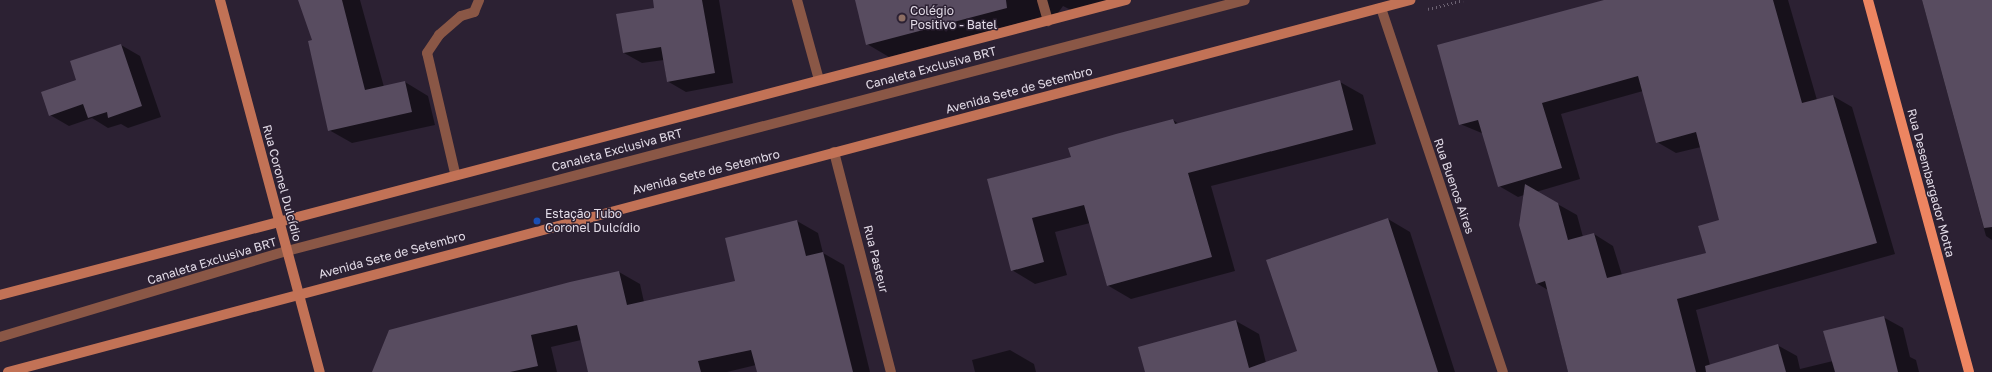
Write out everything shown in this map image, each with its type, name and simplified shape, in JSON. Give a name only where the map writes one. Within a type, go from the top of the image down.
[{"type":"main road","name":"Rua Coronel Dulcídio","points":[[220,0],[320,372]]},
{"type":"main road","points":[[0,295],[455,173],[1126,0]]},
{"type":"main road","name":"Avenida Sete de Setembro","points":[[8,372],[1410,0]]},
{"type":"main road","name":"Rua Desembargador Motta","points":[[1868,0],[1969,372]]},
{"type":"street","points":[[455,173],[427,53],[445,30],[461,16],[474,12],[479,0]]},
{"type":"street","points":[[797,0],[819,80]]},
{"type":"street","points":[[1042,0],[1048,21]]},
{"type":"street","name":"Canaleta Exclusiva BRT","points":[[0,337],[287,251],[1245,0]]},
{"type":"street","name":"Rua Buenos Aires","points":[[1381,8],[1504,372]]},
{"type":"street","name":"Rua Pasteur","points":[[834,152],[891,372]]},
{"type":"path","points":[[1420,11],[1463,0]]},
{"type":"building","points":[[298,0],[342,0],[365,90],[405,81],[412,112],[328,131],[308,41],[312,40]]},
{"type":"building","points":[[653,0],[702,0],[715,73],[667,82],[661,47],[623,53],[616,14],[654,8]]},
{"type":"building","name":"Colégio Positivo - Batel","points":[[855,0],[1006,0],[1007,8],[866,45]]},
{"type":"building","points":[[1604,0],[1773,0],[1802,103],[1833,95],[1877,243],[1677,299],[1696,372],[1568,372],[1545,281],[1536,284],[1519,225],[1525,184],[1558,203],[1568,240],[1594,233],[1607,278],[1706,253],[1698,226],[1719,220],[1696,132],[1656,143],[1638,76],[1542,103],[1562,168],[1498,187],[1478,120],[1459,125],[1437,45]]},
{"type":"building","points":[[1922,0],[1992,0],[1992,227],[1984,228]]},
{"type":"building","points":[[121,44],[142,106],[108,118],[107,112],[88,118],[83,104],[49,116],[41,92],[76,80],[70,61]]},
{"type":"building","points":[[1340,80],[1353,130],[1188,173],[1212,257],[1107,286],[1084,205],[1032,218],[1044,262],[1011,271],[987,179],[1071,157],[1068,148],[1116,134],[1173,119],[1175,124]]},
{"type":"building","points":[[1388,218],[1438,372],[1145,372],[1138,347],[1236,320],[1249,368],[1297,351],[1266,260]]},
{"type":"building","points":[[797,220],[806,256],[823,252],[853,372],[757,372],[751,350],[698,361],[701,372],[588,372],[577,325],[531,335],[538,366],[510,372],[372,372],[389,330],[570,282],[619,271],[627,305],[735,281],[725,238]]},
{"type":"building","points":[[1884,316],[1898,372],[1835,372],[1823,331]]},
{"type":"building","points":[[1778,344],[1786,372],[1706,372],[1705,366]]},
{"type":"place","name":"Colégio Positivo - Batel","points":[[902,18]]},
{"type":"place","name":"Estação Tubo Coronel Dulcídio","points":[[537,221]]}]
